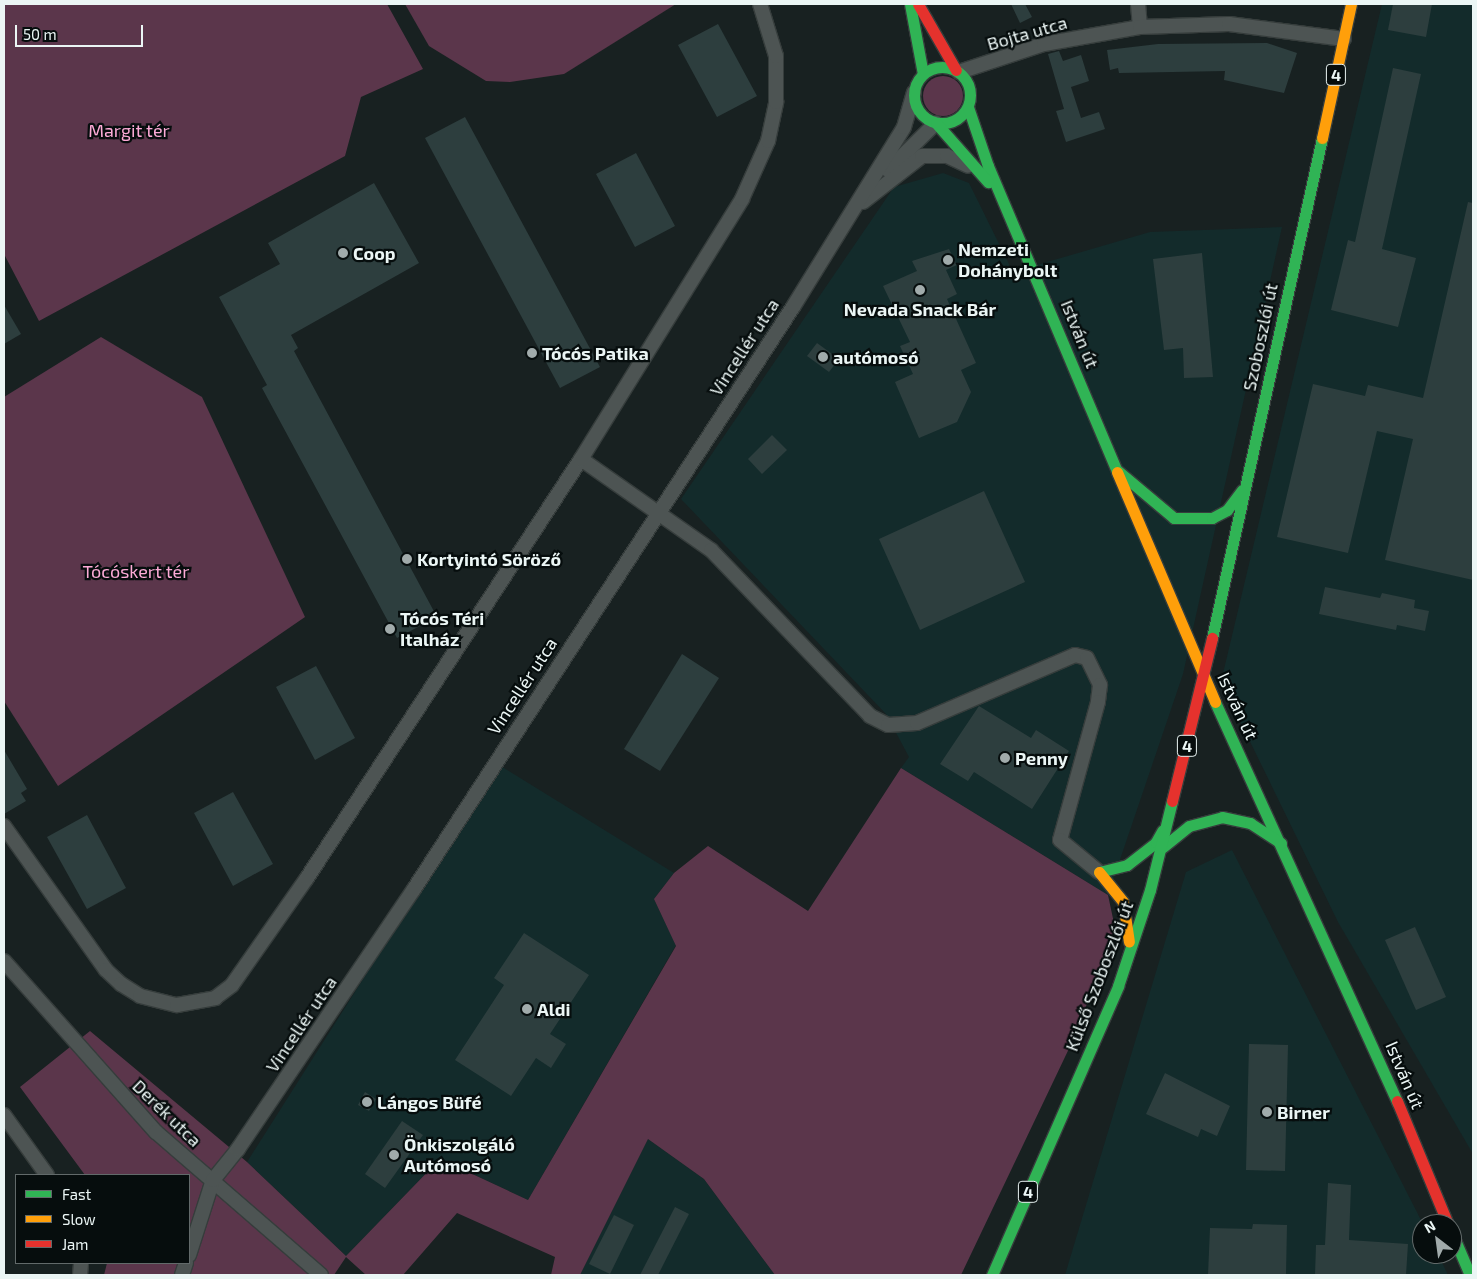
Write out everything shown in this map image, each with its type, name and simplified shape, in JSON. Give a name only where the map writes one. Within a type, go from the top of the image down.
[{"type":"main road","points":[[910,4],[923,74],[914,92],[919,112],[936,123],[958,119],[968,107],[970,88],[957,71],[918,4]]},
{"type":"main road","name":"Szoboszlói út","points":[[1204,677],[1351,4]]},
{"type":"main road","points":[[923,74],[939,67],[957,71]]},
{"type":"main road","name":"István út","points":[[968,107],[1002,200],[1204,677],[1281,843],[1444,1214]]},
{"type":"main road","name":"István út","points":[[936,123],[1002,200]]},
{"type":"main road","points":[[1118,471],[1174,518],[1196,520],[1227,510],[1246,482]]},
{"type":"main road","name":"Külső Szoboszlói út","points":[[992,1275],[1129,954],[1162,846],[1204,677]]},
{"type":"main road","points":[[1129,954],[1123,902],[1099,872],[1127,865],[1144,854],[1170,814]]},
{"type":"main road","points":[[1162,846],[1189,826],[1222,818],[1250,823],[1281,843]]},
{"type":"main road","points":[[1462,1256],[1470,1275]]},
{"type":"street","points":[[4,826],[106,970],[140,996],[177,1005],[215,998],[246,968],[581,459],[742,199],[768,140],[776,102],[776,56],[760,4]]},
{"type":"street","points":[[1138,4],[1140,27]]},
{"type":"street","name":"Bojta utca","points":[[957,71],[1044,44],[1140,27],[1228,24],[1344,39]]},
{"type":"street","name":"Vincellér utca","points":[[190,1252],[213,1180],[249,1133],[408,898],[856,207],[904,127],[914,92]]},
{"type":"street","name":"Vincellér utca","points":[[856,207],[936,123]]},
{"type":"street","points":[[856,207],[905,165],[930,155],[962,161],[1002,200]]},
{"type":"street","points":[[581,459],[659,511],[711,550],[870,716],[888,725],[917,723],[1075,654],[1087,658],[1100,685],[1060,840],[1099,872]]},
{"type":"street","name":"Derék utca","points":[[4,961],[156,1132],[321,1275]]},
{"type":"street","points":[[4,1115],[46,1174]]},
{"type":"shaded area","points":[[1382,4],[1473,4],[1473,1154],[1338,922],[1221,682]]},
{"type":"shaded area","points":[[943,173],[969,183],[1013,272],[1150,232],[1282,227],[1183,674],[1108,895],[901,768],[909,757],[886,714],[681,499],[894,187]]},
{"type":"shaded area","points":[[499,765],[674,873],[654,899],[676,945],[528,1200],[440,1159],[346,1256],[247,1162]]},
{"type":"shaded area","points":[[1232,850],[1418,1214],[1412,1214],[1412,1264],[1443,1264],[1448,1275],[1065,1275],[1186,872]]},
{"type":"shaded area","points":[[648,1139],[704,1179],[775,1275],[580,1275]]},
{"type":"green space","name":"Margit tér","points":[[4,4],[387,4],[423,69],[361,97],[345,156],[39,321],[4,254]]},
{"type":"green space","points":[[405,4],[676,4],[564,74],[510,82],[486,81],[429,46]]},
{"type":"green space","points":[[947,76],[954,79],[960,85],[963,96],[962,104],[954,113],[947,116],[939,116],[932,113],[924,104],[923,92],[926,85],[935,77]]},
{"type":"green space","name":"Tócóskert tér","points":[[101,337],[202,397],[305,617],[58,786],[4,701],[4,397]]},
{"type":"green space","points":[[901,768],[1108,895],[1115,928],[1075,1036],[961,1275],[775,1275],[704,1179],[648,1139],[580,1275],[551,1275],[555,1257],[457,1213],[403,1275],[366,1275],[346,1257],[334,1275],[104,1275],[107,1264],[190,1264],[190,1174],[84,1174],[20,1087],[90,1031],[247,1162],[346,1256],[440,1159],[528,1200],[676,946],[654,899],[674,873],[708,846],[808,911]]},
{"type":"building","points":[[1011,4],[1025,4],[1032,17],[1020,23]]},
{"type":"building","points":[[1393,4],[1432,4],[1426,37],[1388,30]]},
{"type":"building","points":[[718,24],[757,96],[717,117],[678,45]]},
{"type":"building","points":[[1267,43],[1297,53],[1284,93],[1224,80],[1225,71],[1119,73],[1118,68],[1110,70],[1107,50],[1158,44]]},
{"type":"building","points":[[1059,51],[1063,61],[1081,55],[1089,81],[1071,87],[1081,118],[1099,112],[1105,129],[1066,142],[1056,111],[1064,109],[1048,54]]},
{"type":"building","points":[[1393,68],[1421,74],[1382,249],[1416,258],[1398,327],[1331,310],[1348,240],[1355,242]]},
{"type":"building","points":[[465,117],[600,367],[560,388],[425,138]]},
{"type":"building","points":[[636,153],[675,226],[635,247],[596,174]]},
{"type":"building","points":[[374,183],[419,263],[291,335],[298,348],[294,351],[437,617],[397,638],[262,388],[267,385],[219,297],[280,264],[268,243]]},
{"type":"building","points":[[1468,202],[1473,203],[1473,580],[1385,560],[1413,439],[1377,431],[1348,553],[1277,537],[1313,384],[1365,396],[1368,385],[1423,398]]},
{"type":"building","points":[[949,249],[957,265],[946,270],[957,294],[947,299],[976,363],[961,370],[971,392],[957,422],[919,438],[895,382],[913,374],[900,346],[910,342],[883,286],[917,271],[912,261]]},
{"type":"building","points":[[1202,253],[1213,377],[1184,378],[1183,348],[1164,350],[1153,259]]},
{"type":"building","points":[[4,305],[21,334],[4,344]]},
{"type":"building","name":"autómosó","points":[[817,343],[839,359],[829,372],[807,356]]},
{"type":"building","points":[[772,435],[787,450],[762,474],[748,459]]},
{"type":"building","points":[[984,491],[1025,582],[920,630],[879,539]]},
{"type":"building","points":[[1325,587],[1380,598],[1382,593],[1415,600],[1414,608],[1429,611],[1425,631],[1397,625],[1396,630],[1319,614]]},
{"type":"building","points":[[682,654],[719,678],[660,771],[624,749]]},
{"type":"building","points":[[316,666],[355,738],[315,760],[276,687]]},
{"type":"building","name":"Penny","points":[[979,706],[1031,738],[1036,730],[1069,751],[1032,809],[974,772],[968,781],[940,764]]},
{"type":"building","points":[[4,750],[27,789],[21,793],[26,801],[4,814]]},
{"type":"building","points":[[233,792],[273,864],[233,886],[194,813]]},
{"type":"building","points":[[87,815],[126,888],[87,909],[47,837]]},
{"type":"building","points":[[1415,927],[1446,997],[1416,1010],[1385,940]]},
{"type":"building","name":"Aldi","points":[[524,933],[589,975],[550,1034],[566,1044],[551,1068],[536,1058],[511,1096],[455,1060],[504,985],[494,978]]},
{"type":"building","name":"Birner","points":[[1249,1044],[1288,1045],[1285,1171],[1246,1170]]},
{"type":"building","points":[[1165,1073],[1230,1106],[1217,1136],[1201,1129],[1198,1137],[1146,1114]]},
{"type":"building","name":"Lángos Büfé","points":[[365,1092],[376,1099],[369,1111],[358,1105]]},
{"type":"building","name":"Önkiszolgáló Autómosó","points":[[402,1121],[423,1135],[385,1188],[365,1174]]},
{"type":"building","points":[[1328,1183],[1351,1185],[1349,1240],[1408,1244],[1406,1275],[1315,1275],[1316,1245],[1325,1245]]},
{"type":"building","points":[[675,1207],[689,1214],[658,1275],[640,1275]]},
{"type":"building","points":[[614,1215],[634,1225],[610,1274],[589,1264]]},
{"type":"building","points":[[1253,1224],[1287,1225],[1286,1275],[1208,1275],[1210,1228],[1252,1229]]},
{"type":"traffic: fast","points":[[910,4],[923,74]]},
{"type":"traffic: fast","points":[[937,67],[947,67],[962,75],[968,84],[970,95],[968,106],[962,115],[947,123],[937,123],[926,118],[919,111],[914,100],[914,90],[919,79],[926,72],[937,67]]},
{"type":"traffic: fast","points":[[968,107],[988,166],[1117,472]]},
{"type":"traffic: fast","points":[[936,123],[988,182]]},
{"type":"traffic: fast","points":[[1212,638],[1322,138]]},
{"type":"traffic: fast","points":[[1118,471],[1174,518],[1212,518],[1227,510],[1242,490]]},
{"type":"traffic: fast","points":[[1215,702],[1397,1101]]},
{"type":"traffic: fast","points":[[992,1275],[1118,986],[1150,890],[1172,801]]},
{"type":"traffic: fast","points":[[1163,847],[1189,826],[1222,817],[1250,823],[1281,843]]},
{"type":"traffic: fast","points":[[1099,872],[1127,865],[1156,842],[1162,831]]},
{"type":"traffic: fast","points":[[1462,1256],[1470,1275]]},
{"type":"traffic: slow","points":[[1322,138],[1351,4]]},
{"type":"traffic: slow","points":[[1117,472],[1215,702]]},
{"type":"traffic: slow","points":[[1099,872],[1123,902],[1129,942]]},
{"type":"traffic: jam","points":[[918,4],[956,70]]},
{"type":"traffic: jam","points":[[1172,801],[1212,638]]},
{"type":"traffic: jam","points":[[1397,1101],[1444,1214]]},
{"type":"place","name":"Coop","points":[[343,253]]},
{"type":"place","name":"Nemzeti Dohánybolt","points":[[948,260]]},
{"type":"place","name":"Nevada Snack Bár","points":[[920,290]]},
{"type":"place","name":"Tócós Patika","points":[[532,353]]},
{"type":"place","name":"autómosó","points":[[823,357]]},
{"type":"place","name":"Kortyintó Söröző","points":[[407,559]]},
{"type":"place","name":"Tócós Téri Italház","points":[[390,629]]},
{"type":"place","name":"Penny","points":[[1005,758]]},
{"type":"place","name":"Aldi","points":[[527,1009]]},
{"type":"place","name":"Lángos Büfé","points":[[367,1102]]},
{"type":"place","name":"Birner","points":[[1267,1112]]},
{"type":"place","name":"Önkiszolgáló Autómosó","points":[[394,1155]]}]
